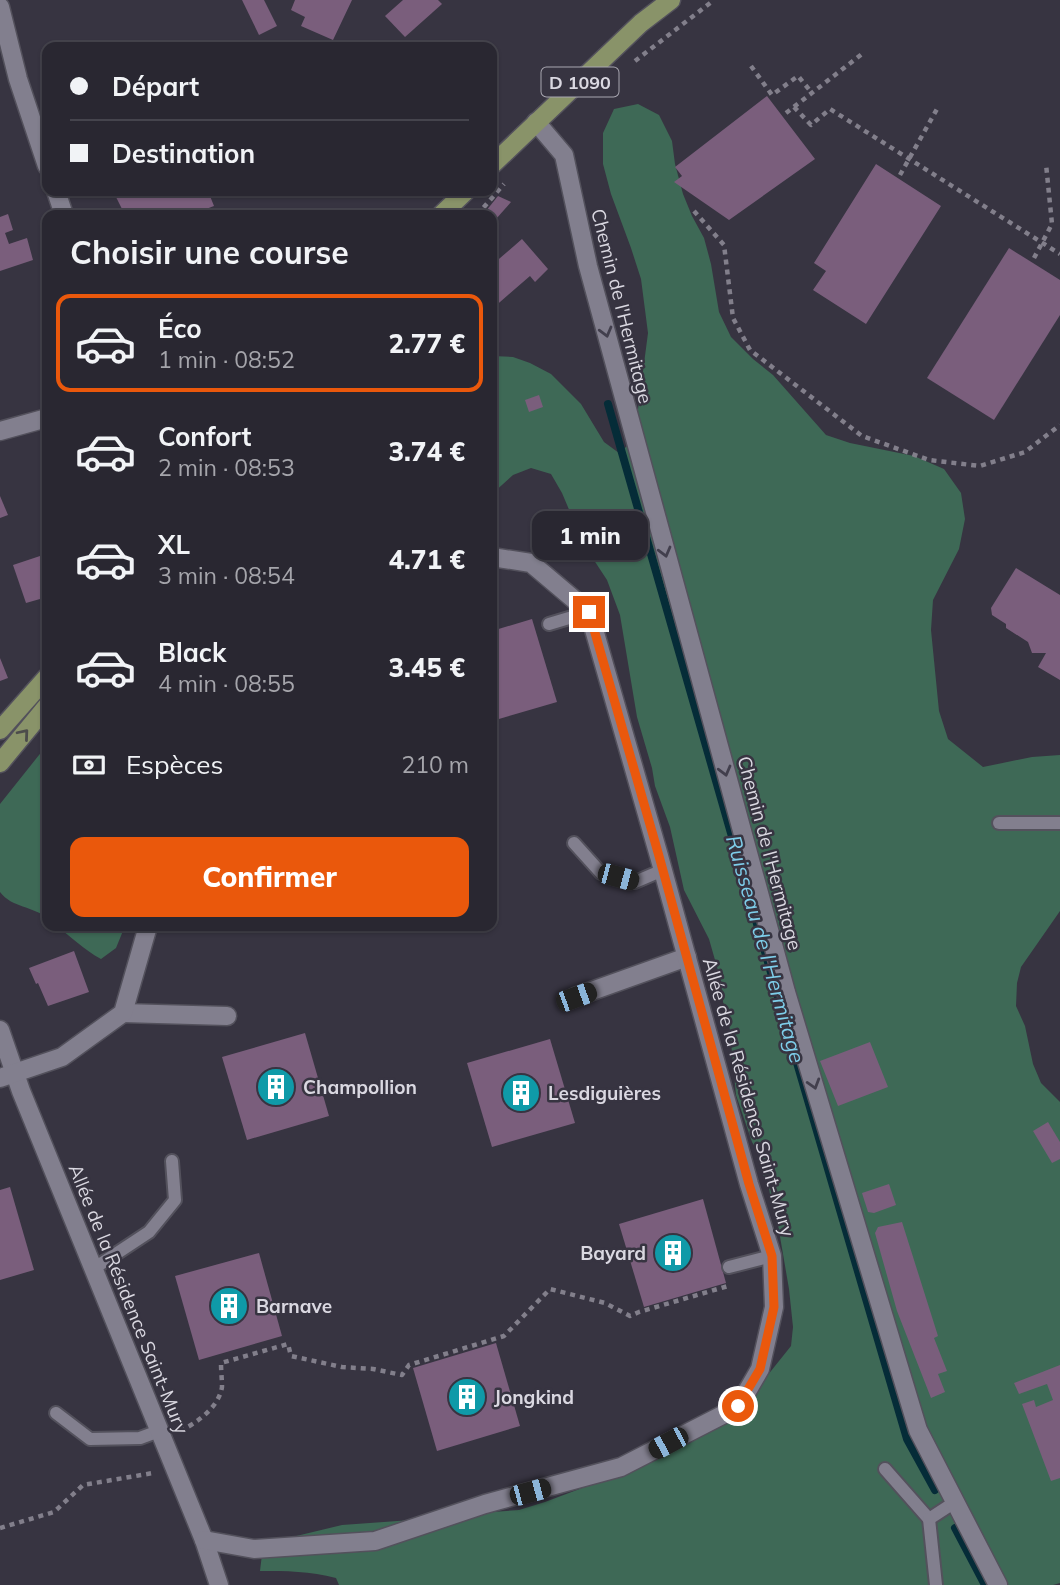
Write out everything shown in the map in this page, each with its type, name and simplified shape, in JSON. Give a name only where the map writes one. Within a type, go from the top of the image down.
[{"type":"main road","name":"D 1090","points":[[497,160],[641,23],[671,0]]},
{"type":"main road","points":[[446,210],[461,196]]},
{"type":"main road","points":[[0,730],[42,683]]},
{"type":"main road","points":[[0,763],[42,712]]},
{"type":"street","points":[[0,7],[18,79],[42,151]]},
{"type":"street","name":"Chemin de l'Hermitage","points":[[536,122],[564,155],[588,266],[786,992],[918,1430],[998,1585]]},
{"type":"street","points":[[0,431],[42,419]]},
{"type":"street","points":[[497,558],[531,563],[589,612]]},
{"type":"street","name":"Allée de la Résidence Saint-Mury","points":[[204,1540],[254,1549],[375,1541],[485,1504],[621,1468],[738,1406],[760,1369],[774,1307],[772,1256],[749,1184],[589,612]]},
{"type":"street","points":[[123,1013],[147,931]]},
{"type":"street","points":[[576,997],[687,957]]},
{"type":"street","points":[[8,1076],[62,1057],[123,1013],[227,1016]]},
{"type":"street","name":"Allée de la Résidence Saint-Mury","points":[[0,1030],[8,1076],[93,1269],[204,1540],[219,1585]]},
{"type":"lane","points":[[549,624],[589,612]]},
{"type":"lane","points":[[999,823],[1060,823]]},
{"type":"lane","points":[[574,843],[601,873],[635,882],[663,870]]},
{"type":"lane","points":[[93,1269],[149,1232],[175,1200],[172,1161]]},
{"type":"lane","points":[[729,1267],[772,1256]]},
{"type":"lane","points":[[56,1413],[90,1438],[140,1438],[161,1435]]},
{"type":"lane","points":[[884,1469],[929,1518],[936,1585]]},
{"type":"lane","points":[[929,1518],[955,1502]]},
{"type":"path","points":[[786,113],[862,54]]},
{"type":"path","points":[[751,66],[772,95],[798,76],[812,93]]},
{"type":"path","points":[[794,107],[811,125],[830,109],[1060,254]]},
{"type":"path","points":[[900,175],[937,109]]},
{"type":"path","points":[[1034,258],[1052,224],[1046,164]]},
{"type":"path","points":[[694,211],[724,245],[733,318],[750,350],[862,436],[929,460],[981,466],[1025,452],[1060,425]]},
{"type":"path","points":[[161,1435],[187,1428],[211,1410],[222,1389],[221,1363],[288,1344],[291,1356],[342,1367],[373,1369],[402,1375],[409,1365],[504,1336],[550,1289],[606,1303],[630,1316],[734,1284],[729,1267]]},
{"type":"path","points":[[0,1528],[54,1512],[83,1485],[175,1469]]},
{"type":"green space","points":[[638,104],[659,115],[672,141],[683,194],[704,238],[719,312],[731,337],[773,375],[826,435],[850,443],[914,456],[944,469],[961,493],[965,519],[959,549],[933,600],[931,630],[939,711],[948,739],[983,767],[1032,757],[1060,755],[1060,911],[1021,967],[1016,1006],[1025,1026],[1033,1064],[1041,1083],[1060,1102],[1060,1583],[339,1585],[336,1578],[317,1574],[260,1571],[263,1546],[288,1538],[342,1525],[519,1510],[622,1473],[759,1386],[791,1346],[793,1327],[789,1289],[778,1225],[769,1188],[762,1173],[760,1156],[752,1142],[736,1095],[729,1021],[723,1002],[721,981],[709,939],[684,890],[670,827],[655,786],[637,717],[620,615],[607,580],[584,545],[551,474],[531,468],[513,475],[497,489],[497,356],[513,357],[551,374],[581,404],[604,442],[619,453],[634,440],[648,333],[641,279],[603,164],[603,133],[614,109]]},
{"type":"green space","points":[[42,751],[42,915],[10,901],[0,892],[0,804]]},
{"type":"green space","points":[[62,931],[123,931],[116,948],[101,959]]},
{"type":"building","points":[[242,0],[264,0],[277,26],[259,35]]},
{"type":"building","points":[[295,0],[352,0],[333,40],[301,26],[305,17],[291,10]]},
{"type":"building","points":[[403,0],[438,0],[442,4],[405,37],[385,16]]},
{"type":"building","points":[[767,96],[815,159],[729,220],[674,182],[682,176],[675,167]]},
{"type":"building","points":[[876,164],[941,206],[866,324],[813,290],[826,271],[814,263]]},
{"type":"building","points":[[210,196],[214,206],[203,210],[122,210],[116,197]]},
{"type":"building","points":[[498,196],[511,202],[497,218],[497,210],[487,210]]},
{"type":"building","points":[[8,214],[13,230],[5,233],[9,244],[27,238],[33,260],[0,271],[0,217]]},
{"type":"building","points":[[522,239],[548,269],[535,282],[530,276],[497,305],[497,261]]},
{"type":"building","points":[[1009,248],[1060,280],[1060,315],[994,420],[927,378]]},
{"type":"building","points":[[539,395],[543,407],[529,412],[525,400]]},
{"type":"building","points":[[0,496],[8,515],[0,518]]},
{"type":"building","points":[[42,555],[42,598],[26,603],[13,565]]},
{"type":"building","points":[[1016,568],[1060,595],[1060,680],[1038,667],[1046,653],[1032,653],[1028,642],[992,615],[991,608]]},
{"type":"building","points":[[532,619],[557,702],[497,720],[497,630]]},
{"type":"building","points":[[0,658],[8,678],[0,681]]},
{"type":"building","points":[[74,951],[89,992],[48,1006],[29,968]]},
{"type":"building","name":"Champollion","points":[[305,1033],[329,1116],[247,1140],[222,1057]]},
{"type":"building","name":"Lesdiguières","points":[[550,1039],[575,1123],[492,1147],[467,1063]]},
{"type":"building","points":[[870,1042],[888,1087],[838,1106],[820,1061]]},
{"type":"building","points":[[1048,1122],[1060,1142],[1060,1159],[1052,1163],[1033,1131]]},
{"type":"building","points":[[889,1184],[896,1205],[874,1213],[868,1212],[862,1193]]},
{"type":"building","points":[[10,1187],[34,1270],[0,1280],[0,1190]]},
{"type":"building","name":"Bayard","points":[[703,1199],[726,1283],[644,1307],[619,1224]]},
{"type":"building","points":[[902,1222],[938,1336],[934,1338],[947,1371],[938,1374],[945,1392],[931,1398],[897,1311],[875,1233],[878,1227]]},
{"type":"building","name":"Barnave","points":[[259,1253],[282,1336],[199,1360],[175,1276]]},
{"type":"building","name":"Jongkind","points":[[496,1343],[520,1426],[437,1451],[413,1368]]},
{"type":"building","points":[[1060,1365],[1060,1478],[1051,1481],[1022,1404],[1034,1400],[1036,1407],[1053,1400],[1047,1384],[1019,1394],[1014,1383]]},
{"type":"waterway","name":"Ruisseau de l'Hermitage","points":[[608,404],[907,1439],[935,1490]]},
{"type":"waterway","name":"Ruisseau de l'Hermitage","points":[[955,1528],[985,1585]]},
{"type":"place","name":"Champollion","points":[[276,1087]]},
{"type":"place","name":"Lesdiguières","points":[[521,1093]]},
{"type":"place","name":"Bayard","points":[[673,1253]]},
{"type":"place","name":"Barnave","points":[[229,1306]]},
{"type":"place","name":"Jongkind","points":[[467,1397]]},
{"type":"route","points":[[589,612],[749,1184],[772,1256],[774,1307],[760,1369],[738,1406]]}]
